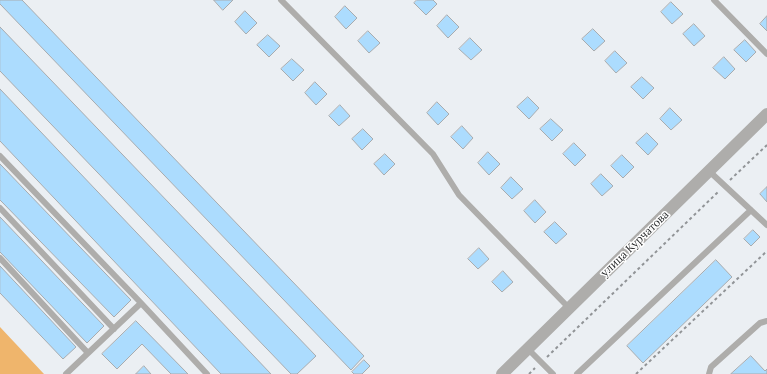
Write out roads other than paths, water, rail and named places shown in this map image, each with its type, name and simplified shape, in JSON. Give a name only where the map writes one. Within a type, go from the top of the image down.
[{"type":"street","name":"улица Курчатова","points":[[502,374],[767,114]]},
{"type":"lane","points":[[281,0],[433,154],[458,195],[570,308]]},
{"type":"lane","points":[[714,0],[767,54]]},
{"type":"lane","points":[[0,156],[142,303],[207,374]]},
{"type":"lane","points":[[709,171],[767,225]]},
{"type":"lane","points":[[0,208],[114,328]]},
{"type":"lane","points":[[577,374],[751,210]]},
{"type":"lane","points":[[0,258],[88,353]]},
{"type":"lane","points":[[66,374],[142,303]]},
{"type":"lane","points":[[709,374],[711,367],[760,323],[767,321]]},
{"type":"lane","points":[[528,348],[553,374]]}]
